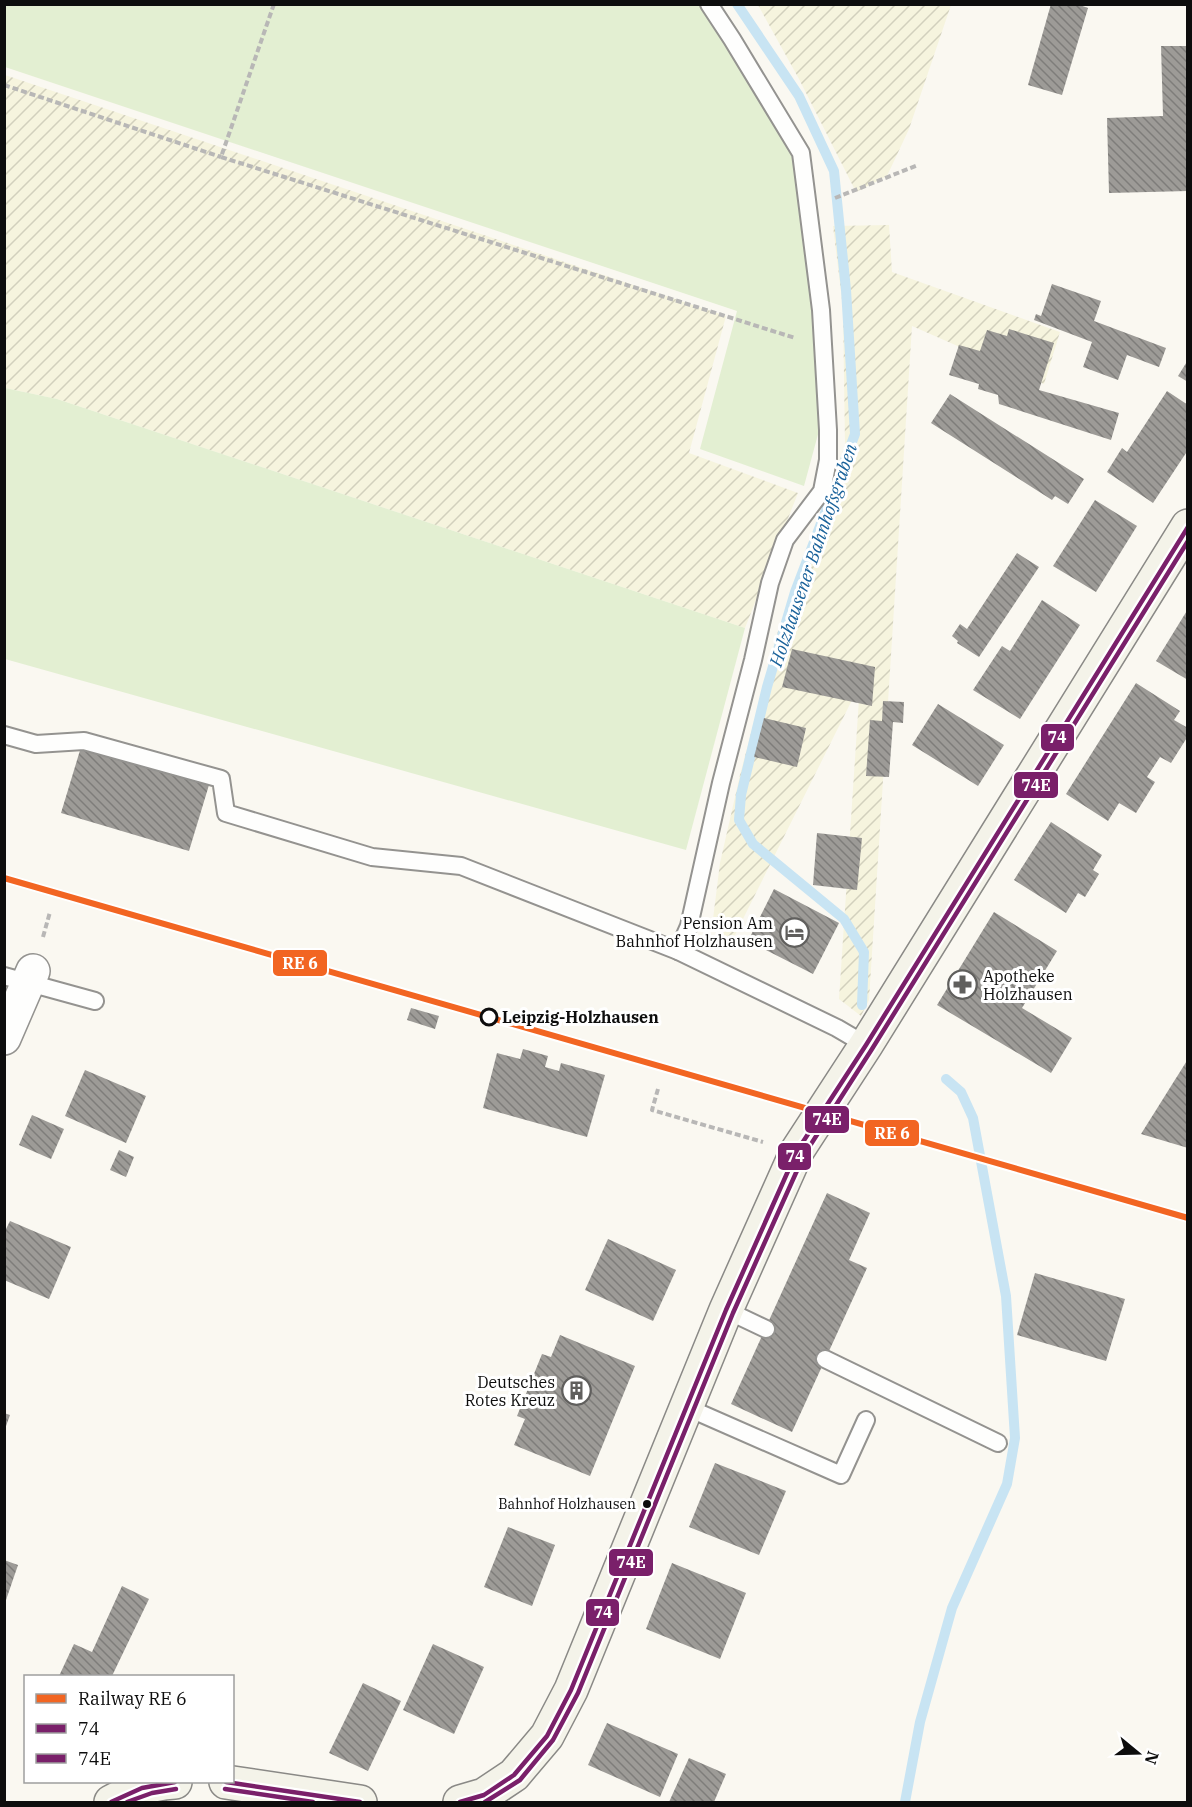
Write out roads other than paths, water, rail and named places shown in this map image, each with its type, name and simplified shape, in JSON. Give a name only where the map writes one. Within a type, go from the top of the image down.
[{"type":"main road","points":[[477,1800],[514,1775],[547,1736],[571,1690],[726,1310],[796,1152],[866,1045],[1188,526]]},
{"type":"main road","points":[[111,1803],[138,1789],[159,1783]]},
{"type":"main road","points":[[232,1783],[360,1803]]},
{"type":"street","points":[[4,1038],[22,977]]},
{"type":"lane","points":[[678,951],[689,926],[770,583],[784,540],[822,491],[828,450],[821,309],[801,153],[709,4]]},
{"type":"lane","points":[[4,735],[36,744],[84,741],[221,779],[226,813],[372,857],[461,866],[678,951],[827,1022],[866,1045]]},
{"type":"lane","points":[[22,977],[95,1001]]},
{"type":"lane","points":[[726,1310],[766,1329]]},
{"type":"lane","points":[[825,1359],[998,1443]]},
{"type":"lane","points":[[686,1407],[841,1475],[866,1420]]},
{"type":"waterway","name":"Holzhausener Bahnhofsgraben","points":[[737,4],[799,96],[834,171],[846,290],[855,434],[795,592],[767,687],[741,795],[739,820],[753,844],[844,919],[864,952],[862,1005]]},
{"type":"waterway","name":"Holzhausener Bahnhofsgraben","points":[[905,1802],[920,1722],[952,1608],[1007,1484],[1015,1438],[1006,1296],[973,1118],[961,1092],[946,1079]]},
{"type":"place","name":"Pension Am Bahnhof Holzhausen","points":[[794,932]]},
{"type":"place","name":"Apotheke Holzhausen","points":[[962,985]]},
{"type":"place","name":"Leipzig-Holzhausen","points":[[489,1017]]},
{"type":"place","name":"Deutsches Rotes Kreuz","points":[[576,1391]]},
{"type":"place","name":"Bahnhof Holzhausen","points":[[647,1504]]}]
